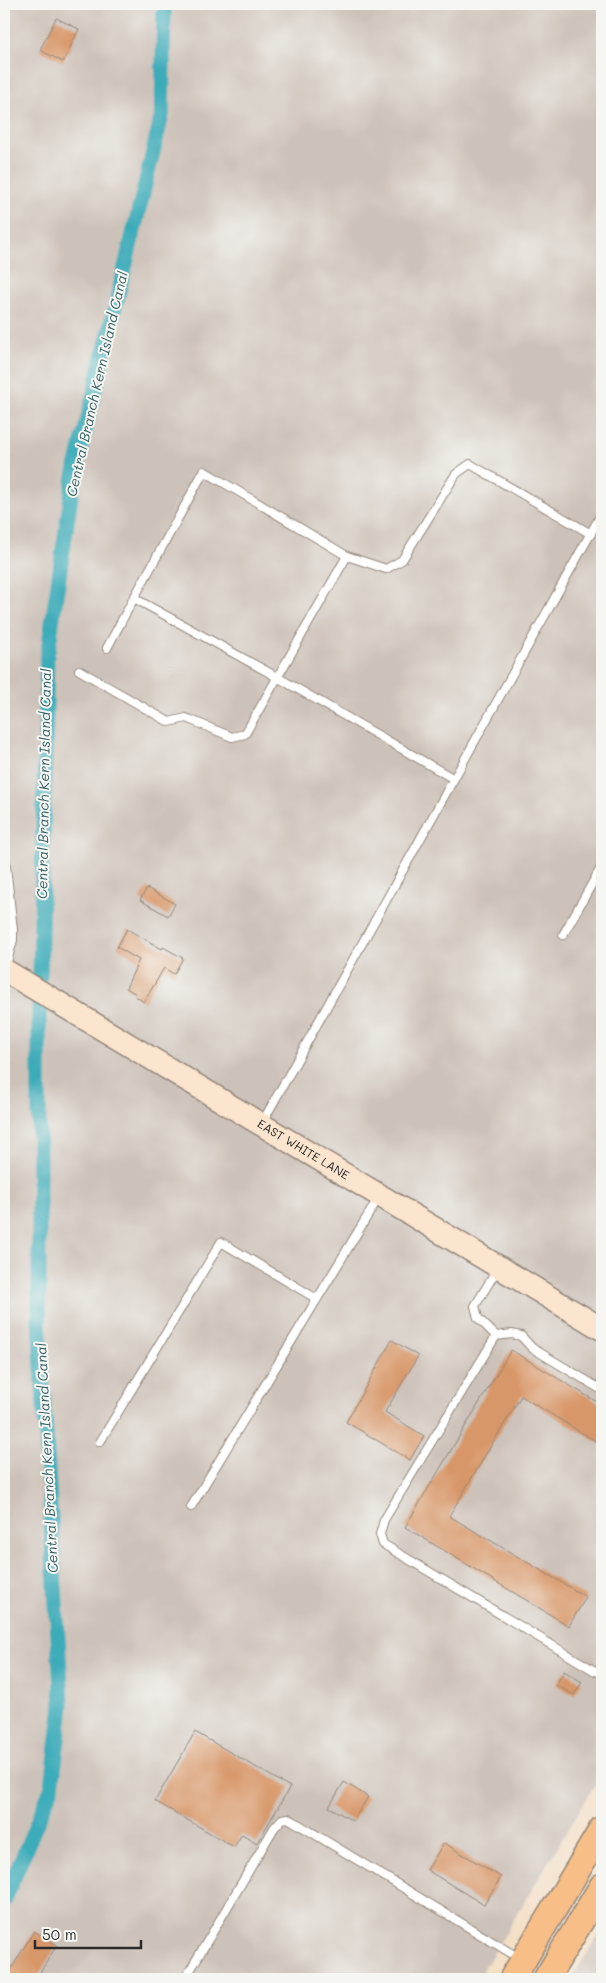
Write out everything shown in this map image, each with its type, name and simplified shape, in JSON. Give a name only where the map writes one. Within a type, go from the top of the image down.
[{"type":"main road","points":[[526,1965],[602,1829]]},
{"type":"main road","points":[[546,1979],[602,1886]]},
{"type":"street","name":"EAST WHITE LANE","points":[[4,970],[602,1329]]},
{"type":"lane","points":[[107,648],[204,471],[347,556],[386,569],[402,560],[456,474],[470,464],[591,534]]},
{"type":"lane","points":[[261,1124],[602,514]]},
{"type":"lane","points":[[79,670],[169,722],[186,718],[232,737],[245,734],[347,556]]},
{"type":"lane","points":[[134,598],[277,677],[454,779]]},
{"type":"lane","points":[[4,848],[13,937],[4,970]]},
{"type":"lane","points":[[563,935],[602,866]]},
{"type":"lane","points":[[191,1507],[380,1196]]},
{"type":"lane","points":[[100,1442],[221,1242],[317,1299]]},
{"type":"lane","points":[[496,1336],[478,1318],[475,1306],[499,1267]]},
{"type":"lane","points":[[496,1336],[512,1334],[521,1336],[532,1348],[602,1390]]},
{"type":"lane","points":[[496,1336],[384,1520],[380,1534],[383,1544],[595,1671],[602,1673]]},
{"type":"lane","points":[[185,1979],[274,1828],[282,1819],[288,1818],[526,1965]]},
{"type":"shaded area","points":[[4,4],[602,4],[602,1773],[478,1979],[4,1979]]},
{"type":"shaded area","points":[[602,1930],[602,1979],[571,1979],[596,1939]]},
{"type":"building","points":[[56,18],[79,29],[63,62],[40,50]]},
{"type":"building","points":[[147,888],[175,904],[168,916],[140,900]]},
{"type":"building","points":[[127,929],[162,949],[163,947],[183,958],[174,974],[164,968],[144,1002],[126,988],[139,960],[117,947]]},
{"type":"building","points":[[392,1340],[418,1356],[385,1412],[424,1436],[410,1460],[346,1422]]},
{"type":"building","points":[[511,1350],[602,1405],[602,1445],[521,1396],[449,1516],[586,1597],[569,1626],[405,1527]]},
{"type":"building","points":[[564,1671],[582,1682],[574,1695],[556,1685]]},
{"type":"building","points":[[195,1732],[290,1787],[257,1843],[242,1834],[234,1847],[155,1801]]},
{"type":"building","points":[[344,1782],[368,1797],[353,1821],[329,1807]]},
{"type":"building","points":[[444,1843],[501,1877],[484,1905],[427,1870]]},
{"type":"building","points":[[34,1931],[57,1945],[36,1979],[5,1979]]},
{"type":"waterway","name":"Central Branch Kern Island Canal","points":[[40,976],[47,657],[74,476],[162,115],[164,4]]},
{"type":"waterway","name":"Central Branch Kern Island Canal","points":[[4,1901],[52,1787],[62,1705],[39,1318],[39,1004]]}]
